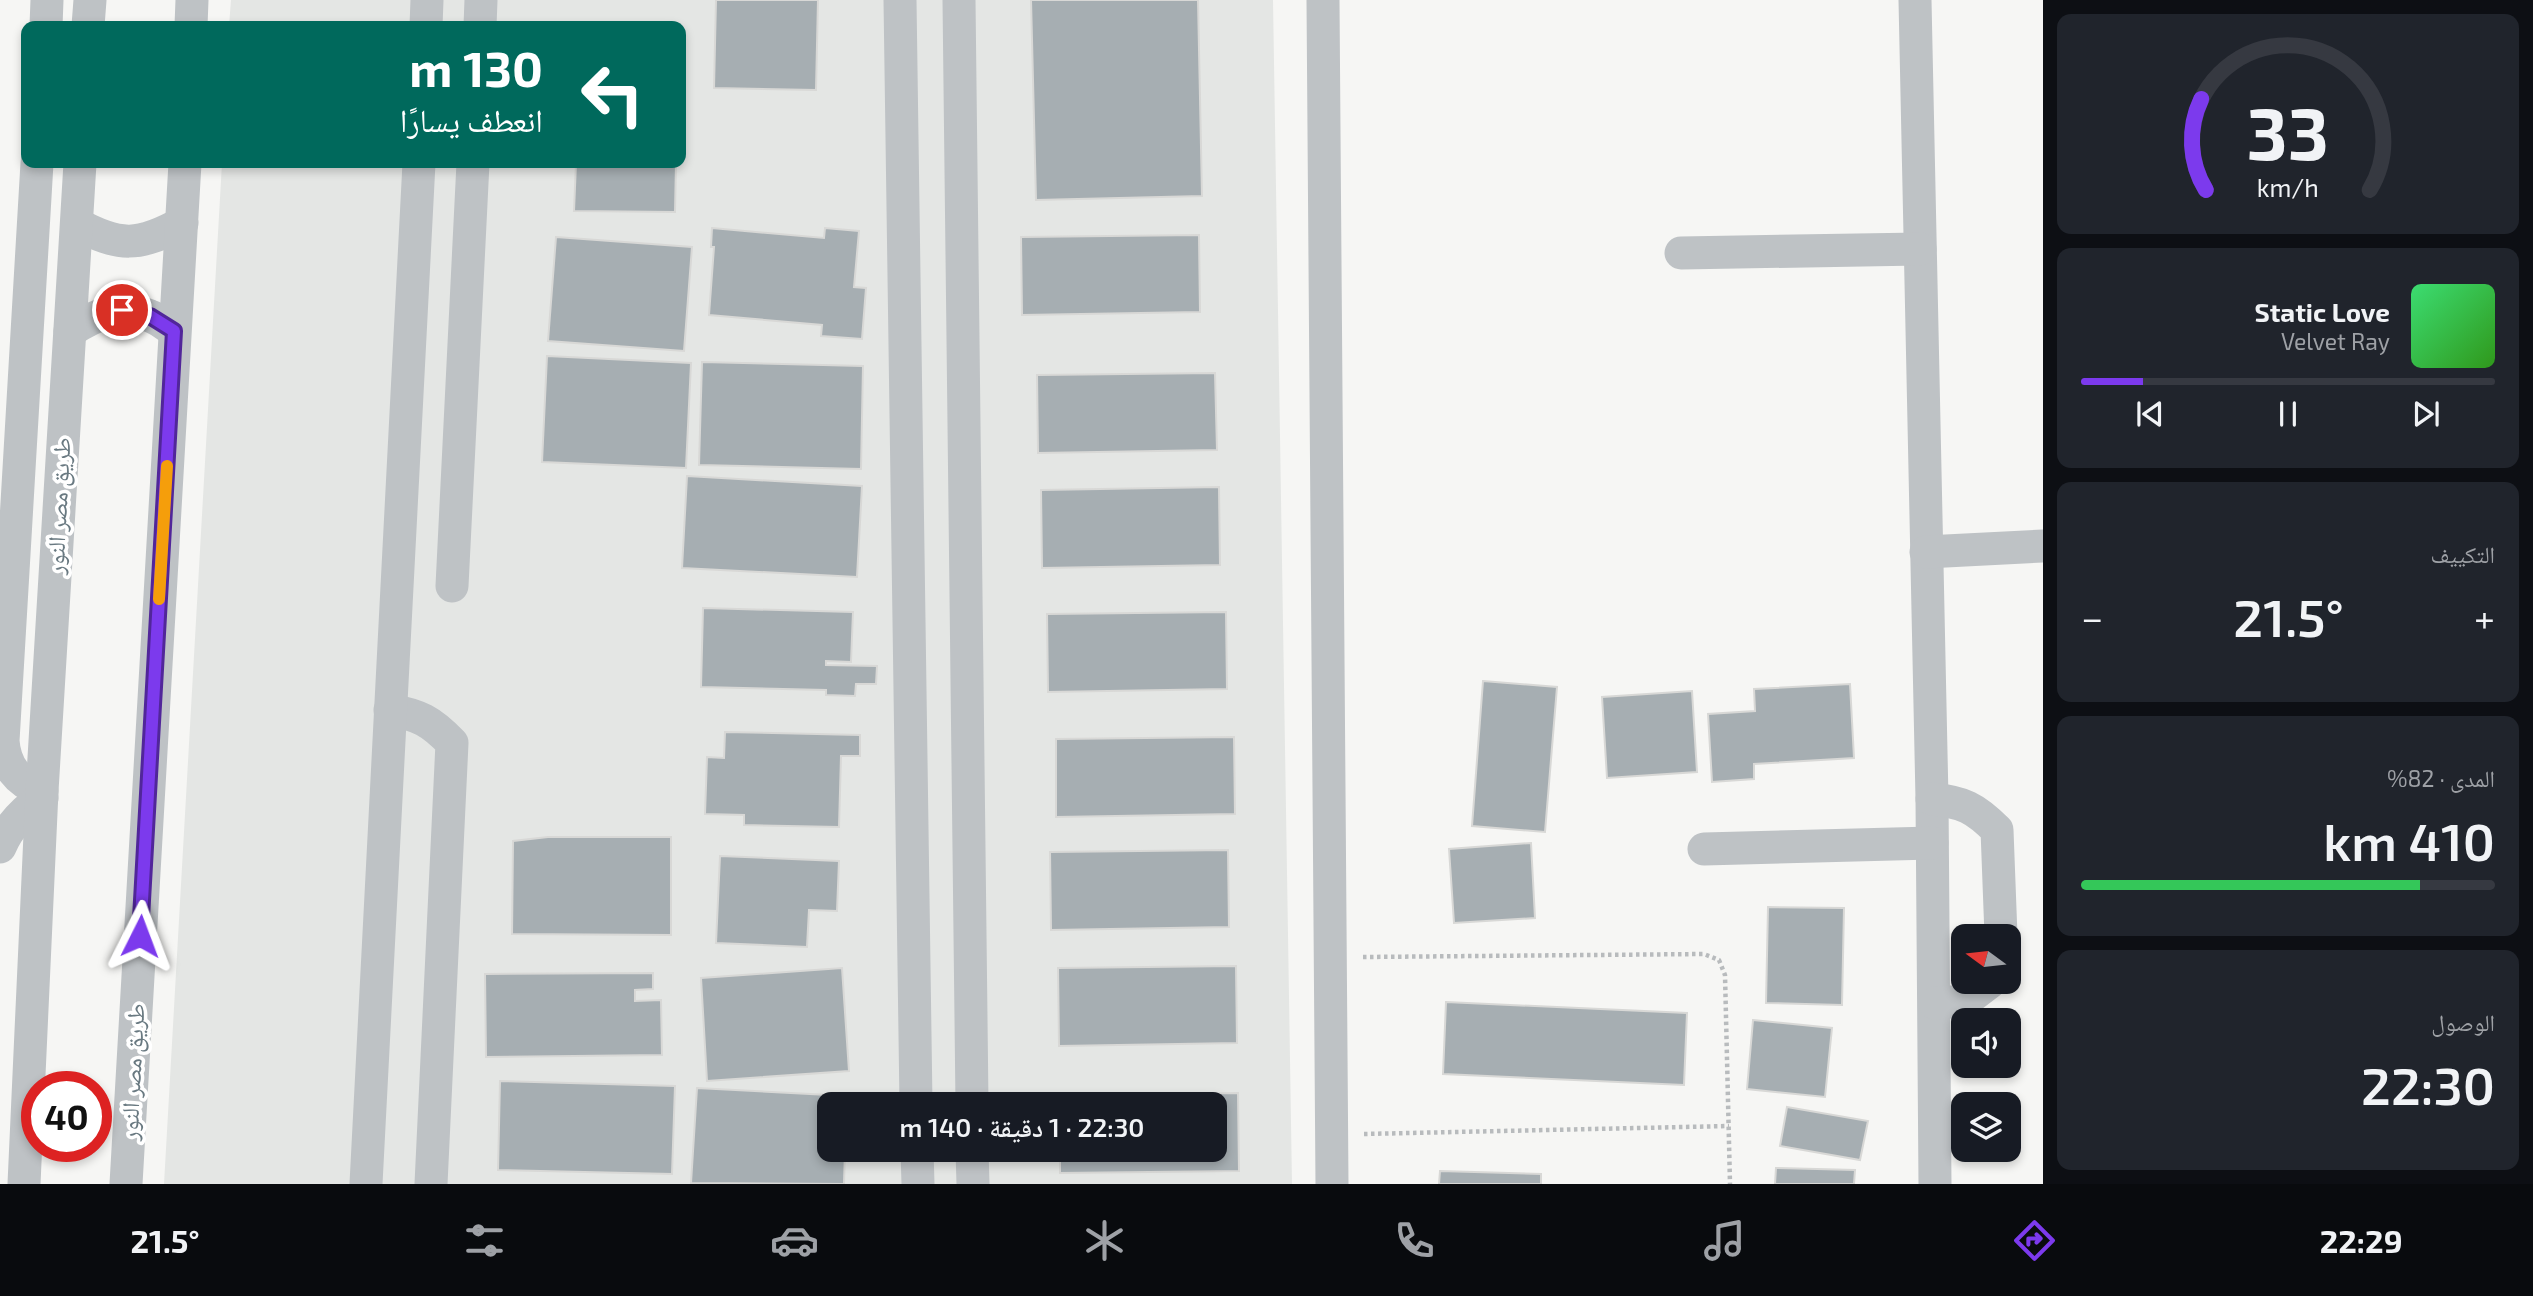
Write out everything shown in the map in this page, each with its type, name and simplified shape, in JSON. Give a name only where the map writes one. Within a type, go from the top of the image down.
[{"type":"street","points":[[46,21],[47,0]]},
{"type":"street","points":[[88,21],[90,0]]},
{"type":"street","points":[[191,21],[192,0]]},
{"type":"street","points":[[426,21],[427,0]]},
{"type":"street","points":[[480,21],[481,0]]},
{"type":"street","points":[[900,0],[916,1092]]},
{"type":"street","points":[[958,0],[972,1092]]},
{"type":"street","points":[[1323,0],[1332,1184]]},
{"type":"street","points":[[1914,0],[1932,799],[1935,1184]]},
{"type":"street","points":[[0,847],[11,826],[42,794],[18,778],[4,754],[3,741],[37,168]]},
{"type":"street","name":"طريق مصر النور","points":[[24,1184],[42,794],[80,168]]},
{"type":"street","name":"طريق مصر النور","points":[[126,1184],[185,168]]},
{"type":"street","points":[[366,1184],[419,168]]},
{"type":"street","points":[[452,586],[473,168]]},
{"type":"street","points":[[76,223],[102,237],[130,242],[157,237],[182,223]]},
{"type":"street","points":[[1681,253],[1920,249]]},
{"type":"street","points":[[70,331],[94,316],[122,310],[150,316],[174,331]]},
{"type":"street","points":[[1926,552],[2043,547]]},
{"type":"street","points":[[390,710],[414,714],[435,726],[452,743],[431,1184]]},
{"type":"street","points":[[1932,799],[1956,801],[1980,812],[1997,830],[2001,924]]},
{"type":"street","points":[[1704,849],[1932,843]]},
{"type":"street","points":[[1934,1003],[1965,1001],[1974,994]]},
{"type":"street","points":[[917,1162],[918,1184]]},
{"type":"street","points":[[972,1162],[973,1184]]},
{"type":"path","points":[[1331,957],[1704,954],[1719,960],[1725,975],[1730,1184]]},
{"type":"path","points":[[1332,1134],[1729,1126]]},
{"type":"shaded area","points":[[231,0],[1273,0],[1292,1184],[164,1184],[222,168],[686,168],[686,21],[229,21]]},
{"type":"building","points":[[716,0],[818,0],[816,90],[714,88]]},
{"type":"building","points":[[1031,0],[1198,0],[1202,196],[1036,200]]},
{"type":"building","points":[[576,168],[676,168],[675,212],[574,211]]},
{"type":"building","points":[[712,228],[824,238],[825,228],[859,231],[854,287],[866,288],[862,339],[821,336],[822,325],[709,315],[714,247],[711,247]]},
{"type":"building","points":[[1199,235],[1200,312],[1022,315],[1021,237]]},
{"type":"building","points":[[556,237],[692,247],[684,351],[548,341]]},
{"type":"building","points":[[547,356],[691,363],[686,468],[542,462]]},
{"type":"building","points":[[702,362],[863,366],[861,469],[699,465]]},
{"type":"building","points":[[1215,373],[1217,450],[1038,453],[1037,375]]},
{"type":"building","points":[[687,476],[862,486],[857,577],[682,568]]},
{"type":"building","points":[[1219,487],[1220,565],[1042,568],[1041,490]]},
{"type":"building","points":[[703,608],[853,612],[851,662],[826,661],[826,665],[877,666],[876,684],[856,684],[855,696],[826,695],[826,690],[701,687]]},
{"type":"building","points":[[1226,612],[1227,689],[1048,692],[1047,614]]},
{"type":"building","points":[[1483,681],[1557,687],[1545,832],[1472,826]]},
{"type":"building","points":[[1850,684],[1854,758],[1754,764],[1754,779],[1712,782],[1708,714],[1755,711],[1754,689]]},
{"type":"building","points":[[1692,691],[1697,772],[1607,778],[1602,697]]},
{"type":"building","points":[[725,732],[860,735],[860,756],[841,756],[839,827],[744,825],[744,815],[705,814],[707,757],[724,758]]},
{"type":"building","points":[[1234,737],[1235,814],[1056,817],[1056,739]]},
{"type":"building","points":[[548,837],[671,837],[671,935],[512,934],[513,841]]},
{"type":"building","points":[[1531,843],[1535,918],[1454,923],[1449,849]]},
{"type":"building","points":[[1228,850],[1229,927],[1051,930],[1050,852]]},
{"type":"building","points":[[720,856],[839,861],[837,911],[809,910],[807,947],[716,943]]},
{"type":"building","points":[[1768,907],[1844,908],[1842,1005],[1766,1003]]},
{"type":"building","points":[[1236,966],[1237,1043],[1059,1046],[1058,968]]},
{"type":"building","points":[[842,968],[849,1071],[707,1081],[701,978]]},
{"type":"building","points":[[653,973],[653,989],[635,990],[635,1001],[661,1000],[662,1055],[486,1057],[485,974]]},
{"type":"building","points":[[1446,1002],[1687,1013],[1684,1085],[1443,1074]]},
{"type":"building","points":[[1753,1020],[1832,1028],[1825,1097],[1747,1089]]},
{"type":"building","points":[[500,1081],[675,1086],[672,1174],[498,1170]]},
{"type":"building","points":[[697,1088],[817,1094],[817,1162],[845,1162],[844,1184],[691,1183]]},
{"type":"building","points":[[1227,1093],[1238,1093],[1239,1171],[1060,1173],[1060,1162],[1227,1162]]},
{"type":"building","points":[[1787,1107],[1868,1121],[1860,1160],[1780,1146]]},
{"type":"building","points":[[1776,1168],[1855,1170],[1854,1184],[1775,1184]]},
{"type":"building","points":[[1440,1171],[1541,1174],[1541,1184],[1439,1184]]},
{"type":"slow traffic","points":[[159,599],[167,466]]},
{"type":"route","points":[[122,310],[150,316],[174,331],[140,936]]}]
